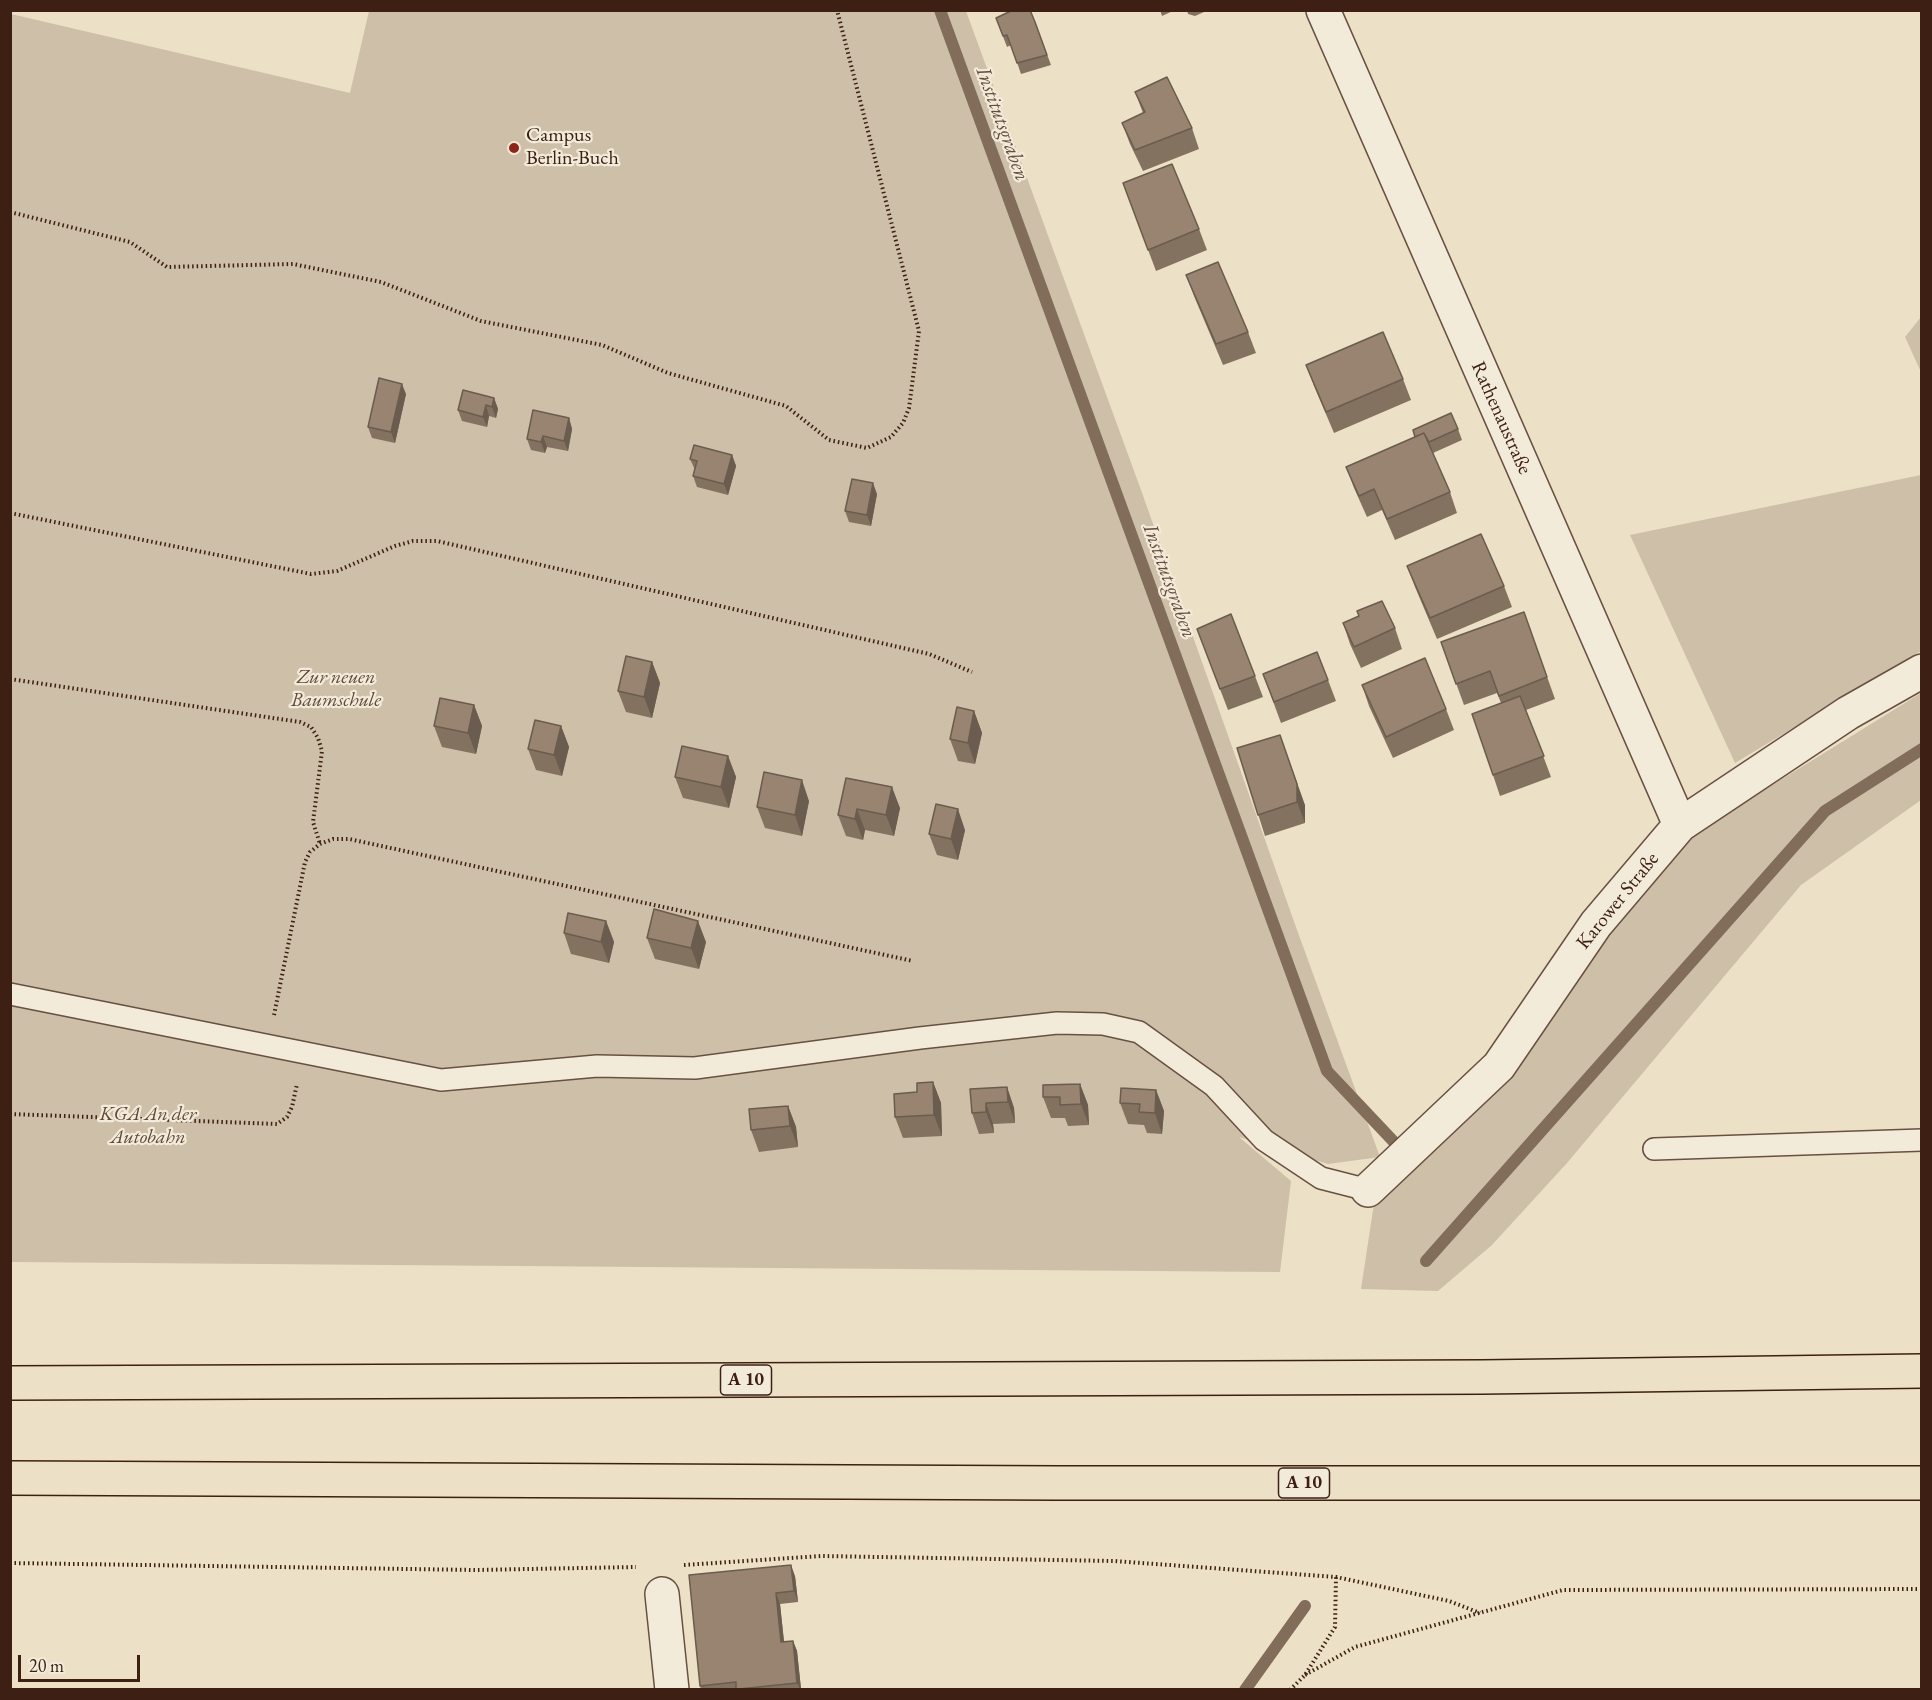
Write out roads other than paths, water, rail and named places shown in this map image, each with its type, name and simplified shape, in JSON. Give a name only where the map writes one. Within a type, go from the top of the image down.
[{"type":"highway","name":"A 10","points":[[10,1383],[1482,1377],[1922,1371]]},
{"type":"highway","name":"A 10","points":[[10,1478],[1057,1483],[1922,1483]]},
{"type":"street","name":"Rathenaustraße","points":[[1323,10],[1680,825]]},
{"type":"street","name":"Karower Straße","points":[[1368,1190],[1499,1066],[1596,924],[1680,825],[1848,713],[1922,671]]},
{"type":"street","points":[[661,1580],[672,1689]]},
{"type":"lane","points":[[10,994],[441,1080],[597,1066],[695,1068],[1046,1024],[1103,1024],[1139,1032],[1214,1086],[1264,1140],[1321,1178],[1368,1190]]},
{"type":"lane","points":[[1654,1149],[1922,1140]]},
{"type":"waterway","name":"Institutsgraben","points":[[940,10],[1327,1071],[1395,1143]]},
{"type":"waterway","points":[[1426,1261],[1825,811],[1922,749]]},
{"type":"waterway","points":[[1245,1690],[1305,1606]]},
{"type":"place","name":"Campus Berlin-Buch","points":[[514,148]]},
{"type":"park label","name":"Zur neuen Baumschule","points":[[336,690]]},
{"type":"park label","name":"KGA An der Autobahn","points":[[148,1126]]}]
